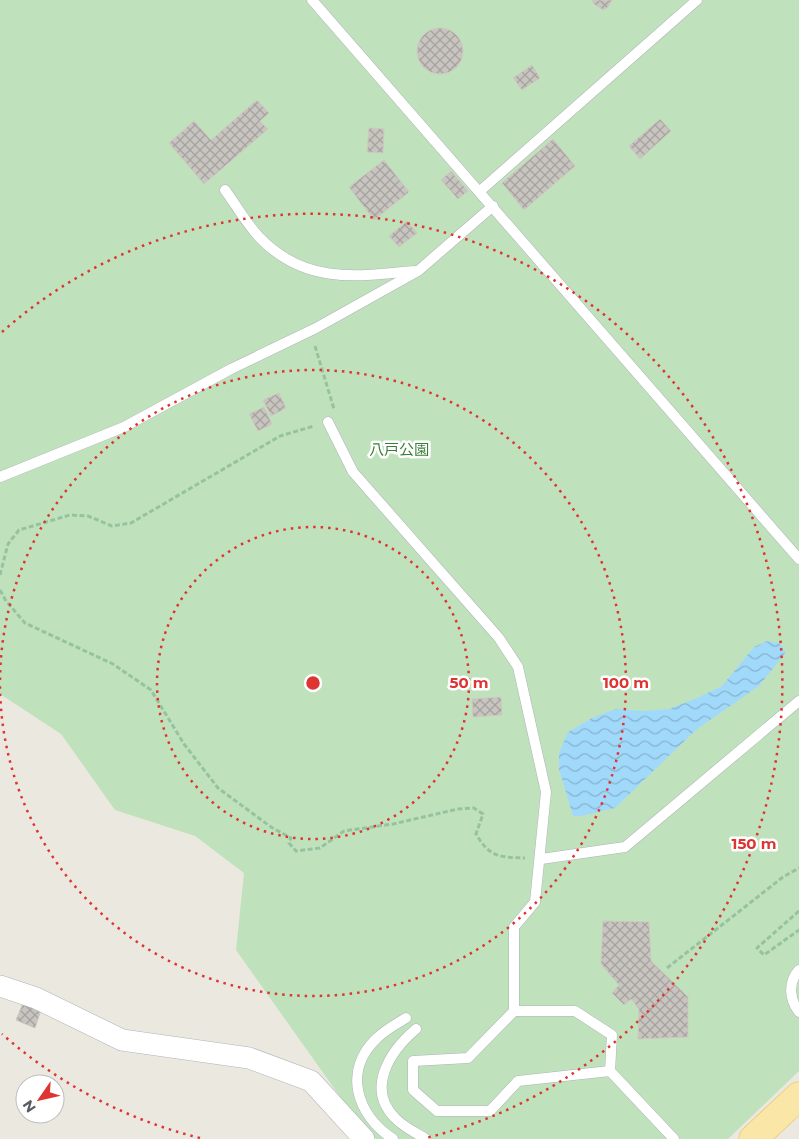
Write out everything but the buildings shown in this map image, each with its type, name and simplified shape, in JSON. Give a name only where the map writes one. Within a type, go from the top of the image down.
[{"type":"main road","points":[[753,1139],[799,1096]]},
{"type":"street","points":[[0,986],[36,998],[122,1040],[249,1058],[311,1081],[364,1139]]},
{"type":"lane","points":[[312,0],[799,559]]},
{"type":"lane","points":[[480,191],[697,0]]},
{"type":"lane","points":[[225,190],[259,236],[286,260],[319,273],[350,277],[418,271]]},
{"type":"lane","points":[[0,477],[124,427],[231,369],[316,328],[418,271],[493,206]]},
{"type":"lane","points":[[328,422],[353,472],[499,638],[518,667],[546,792],[541,859],[535,902],[514,927],[514,1012]]},
{"type":"lane","points":[[541,859],[624,848],[799,701]]},
{"type":"lane","points":[[799,970],[793,976],[791,992],[799,1012]]},
{"type":"lane","points":[[610,1071],[518,1081],[490,1111],[437,1111],[413,1090],[413,1061],[468,1058],[514,1012],[575,1011],[612,1035],[610,1071],[674,1139]]},
{"type":"lane","points":[[393,1139],[381,1131],[366,1114],[357,1088],[360,1064],[366,1051],[377,1038],[406,1018]]},
{"type":"lane","points":[[416,1029],[400,1042],[387,1061],[383,1076],[383,1096],[388,1109],[397,1120],[426,1139]]},
{"type":"path","points":[[0,575],[8,544],[19,530],[70,515],[88,516],[112,526],[131,523],[280,436],[328,422],[334,410],[315,350],[316,328]]},
{"type":"path","points":[[0,590],[6,601],[25,623],[113,664],[151,690],[184,744],[218,788],[271,827],[291,838],[289,843],[296,851],[320,848],[344,831],[393,824],[458,809],[474,808],[483,814],[476,834],[483,846],[498,857],[541,859]]},
{"type":"path","points":[[667,968],[783,877],[799,868]]},
{"type":"path","points":[[799,911],[758,948],[764,955],[799,930]]},
{"type":"green space","name":"八戸公園","points":[[0,0],[799,0],[799,1071],[728,1139],[376,1139],[358,1122],[236,950],[244,873],[195,836],[115,810],[61,734],[0,694]]},
{"type":"water","points":[[767,641],[779,643],[786,652],[759,686],[697,729],[615,808],[573,816],[559,769],[559,753],[568,732],[592,718],[616,709],[641,711],[669,709],[697,698],[722,686],[754,647]]}]
